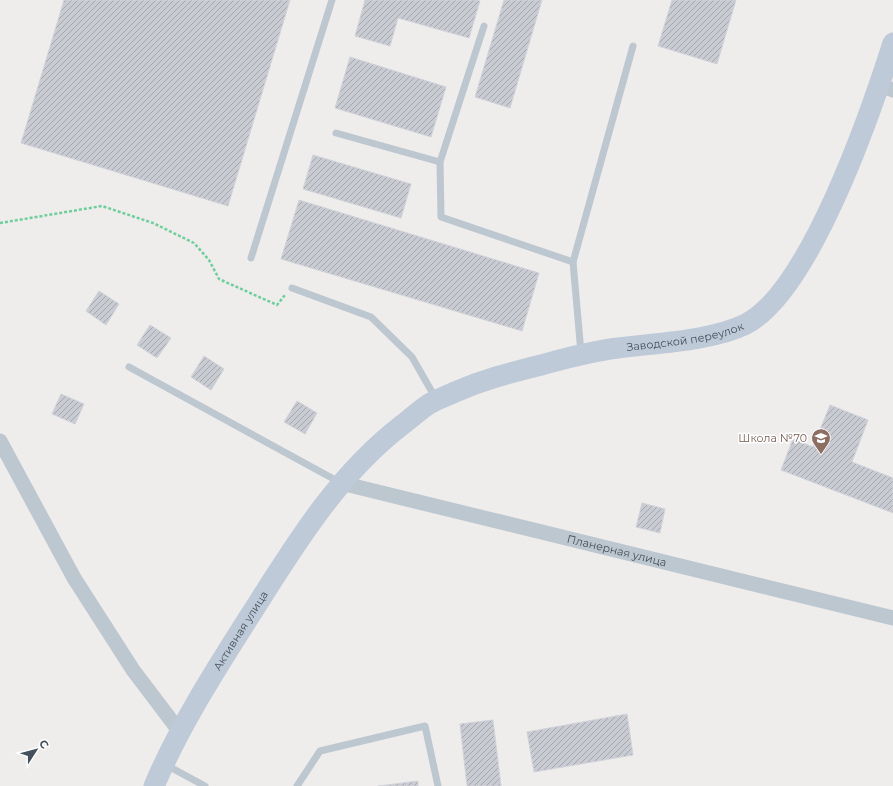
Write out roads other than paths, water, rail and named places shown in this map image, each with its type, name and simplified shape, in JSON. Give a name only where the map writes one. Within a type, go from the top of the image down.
[{"type":"main road","name":"Заводской переулок","points":[[341,483],[380,442],[429,404],[488,378],[581,353],[714,335],[745,325],[772,304],[796,272],[819,229],[886,87],[893,43]]},
{"type":"main road","name":"Активная улица","points":[[154,786],[180,732],[215,670],[296,544],[341,483]]},
{"type":"street","points":[[0,441],[74,578],[133,670],[180,732]]},
{"type":"street","name":"Планерная улица","points":[[341,483],[893,618]]},
{"type":"lane","points":[[251,258],[332,0]]},
{"type":"lane","points":[[484,26],[440,162],[441,217],[573,262]]},
{"type":"lane","points":[[581,353],[573,262],[633,46]]},
{"type":"lane","points":[[336,133],[440,162]]},
{"type":"lane","points":[[292,288],[372,317],[412,357],[436,401]]},
{"type":"lane","points":[[129,367],[341,483]]},
{"type":"lane","points":[[297,786],[320,751],[425,726],[438,786]]},
{"type":"lane","points":[[164,764],[205,786]]},
{"type":"place","name":"Школа №70","points":[[821,455]]}]
